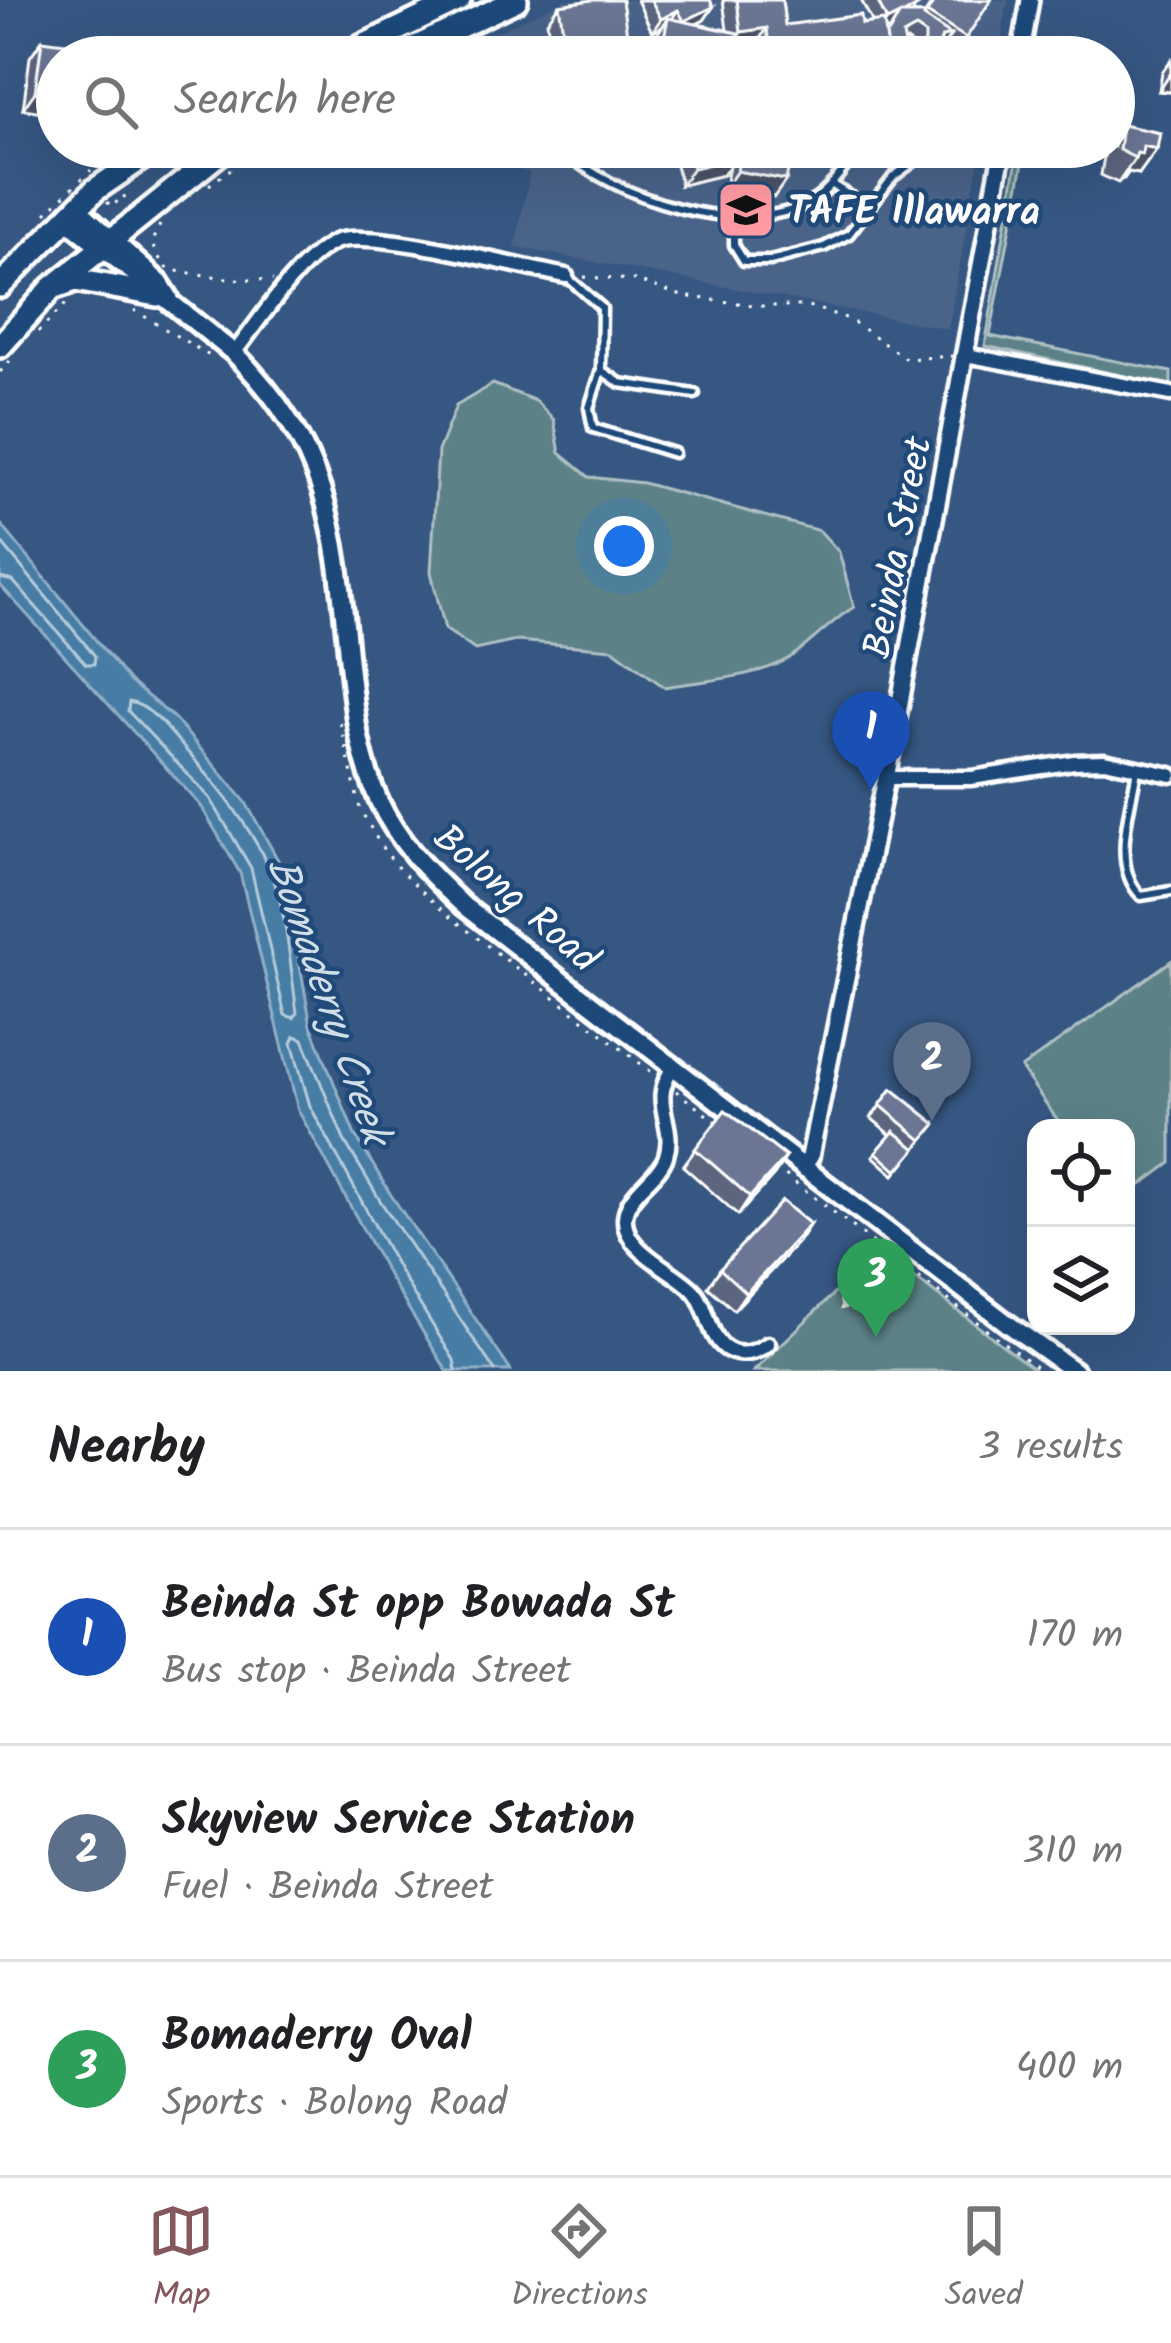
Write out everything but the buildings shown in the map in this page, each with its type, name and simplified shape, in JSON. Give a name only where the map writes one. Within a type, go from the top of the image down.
[{"type":"highway","points":[[384,36],[459,0]]},
{"type":"highway","points":[[440,36],[516,0]]},
{"type":"highway","points":[[0,286],[71,213],[89,183],[118,168]]},
{"type":"highway","points":[[6,353],[52,288],[200,168]]},
{"type":"highway","points":[[52,288],[75,280],[165,299]]},
{"type":"main road","name":"Bolong Road","points":[[71,213],[225,356],[257,376],[301,439],[329,504],[363,760],[388,818],[425,870],[669,1074],[1074,1371]]},
{"type":"street","points":[[1024,36],[1030,0]]},
{"type":"street","name":"Beinda Street","points":[[803,1168],[810,1156],[886,778],[999,168]]},
{"type":"street","points":[[225,356],[315,255],[337,241],[359,238],[566,276]]},
{"type":"street","points":[[966,355],[1171,394]]},
{"type":"street","points":[[886,778],[972,778],[1105,761],[1170,776]]},
{"type":"street","points":[[669,1074],[660,1094],[668,1142],[665,1159],[629,1207],[625,1219],[630,1237],[699,1296],[719,1342],[728,1351],[745,1354],[768,1344]]},
{"type":"lane","points":[[586,168],[635,195],[734,216],[810,202],[844,168]]},
{"type":"lane","points":[[734,216],[736,255],[744,261],[824,247],[849,233],[905,168]]},
{"type":"lane","points":[[830,184],[868,207]]},
{"type":"lane","points":[[566,276],[602,308],[601,370],[589,408],[593,428],[674,453]]},
{"type":"lane","points":[[601,370],[620,383],[695,394]]},
{"type":"lane","points":[[1138,766],[1124,856],[1129,884],[1141,896],[1171,891]]},
{"type":"path","points":[[196,195],[233,168]]},
{"type":"path","points":[[89,183],[112,207],[123,195],[140,214]]},
{"type":"path","points":[[166,218],[152,242],[169,269],[290,284]]},
{"type":"path","points":[[566,276],[634,280],[682,296],[760,306],[808,306],[849,319],[906,359],[966,355]]},
{"type":"path","points":[[36,334],[79,295]]},
{"type":"path","points":[[130,309],[225,356]]},
{"type":"path","points":[[0,372],[6,353]]},
{"type":"path","points":[[339,719],[360,809],[399,868],[454,921],[669,1074],[717,1123]]},
{"type":"path","points":[[771,1164],[1041,1371]]},
{"type":"shaded area","points":[[565,0],[1008,0],[1002,36],[488,36]]},
{"type":"shaded area","name":"TAFE Illawarra","points":[[509,168],[977,168],[948,329],[515,247],[530,173]]},
{"type":"green space","points":[[1015,168],[1022,168],[990,336],[1171,372],[1171,386],[985,346]]},
{"type":"green space","points":[[493,384],[536,401],[554,420],[560,453],[589,477],[643,483],[820,531],[839,552],[854,607],[773,666],[664,687],[613,649],[516,641],[475,650],[445,629],[431,572],[438,451],[456,406]]},
{"type":"green space","points":[[1171,961],[1171,1163],[1135,1189],[1135,1119],[1057,1119],[1021,1068]]},
{"type":"green space","points":[[879,1250],[1036,1371],[754,1371]]},
{"type":"water","points":[[0,523],[130,682],[174,718],[245,801],[282,867],[311,1025],[354,1133],[511,1371],[447,1371],[389,1277],[298,1110],[240,873],[201,806],[0,585]]},
{"type":"place","name":"TAFE Illawarra","points":[[746,210]]},
{"type":"place","name":"Beinda St opp Bowada St","points":[[871,790]]},
{"type":"place","name":"Skyview Service Station","points":[[932,1121]]},
{"type":"place","name":"Bomaderry Oval","points":[[876,1337]]},
{"type":"water label","name":"Bomaderry Creek","points":[[330,1000]]}]
